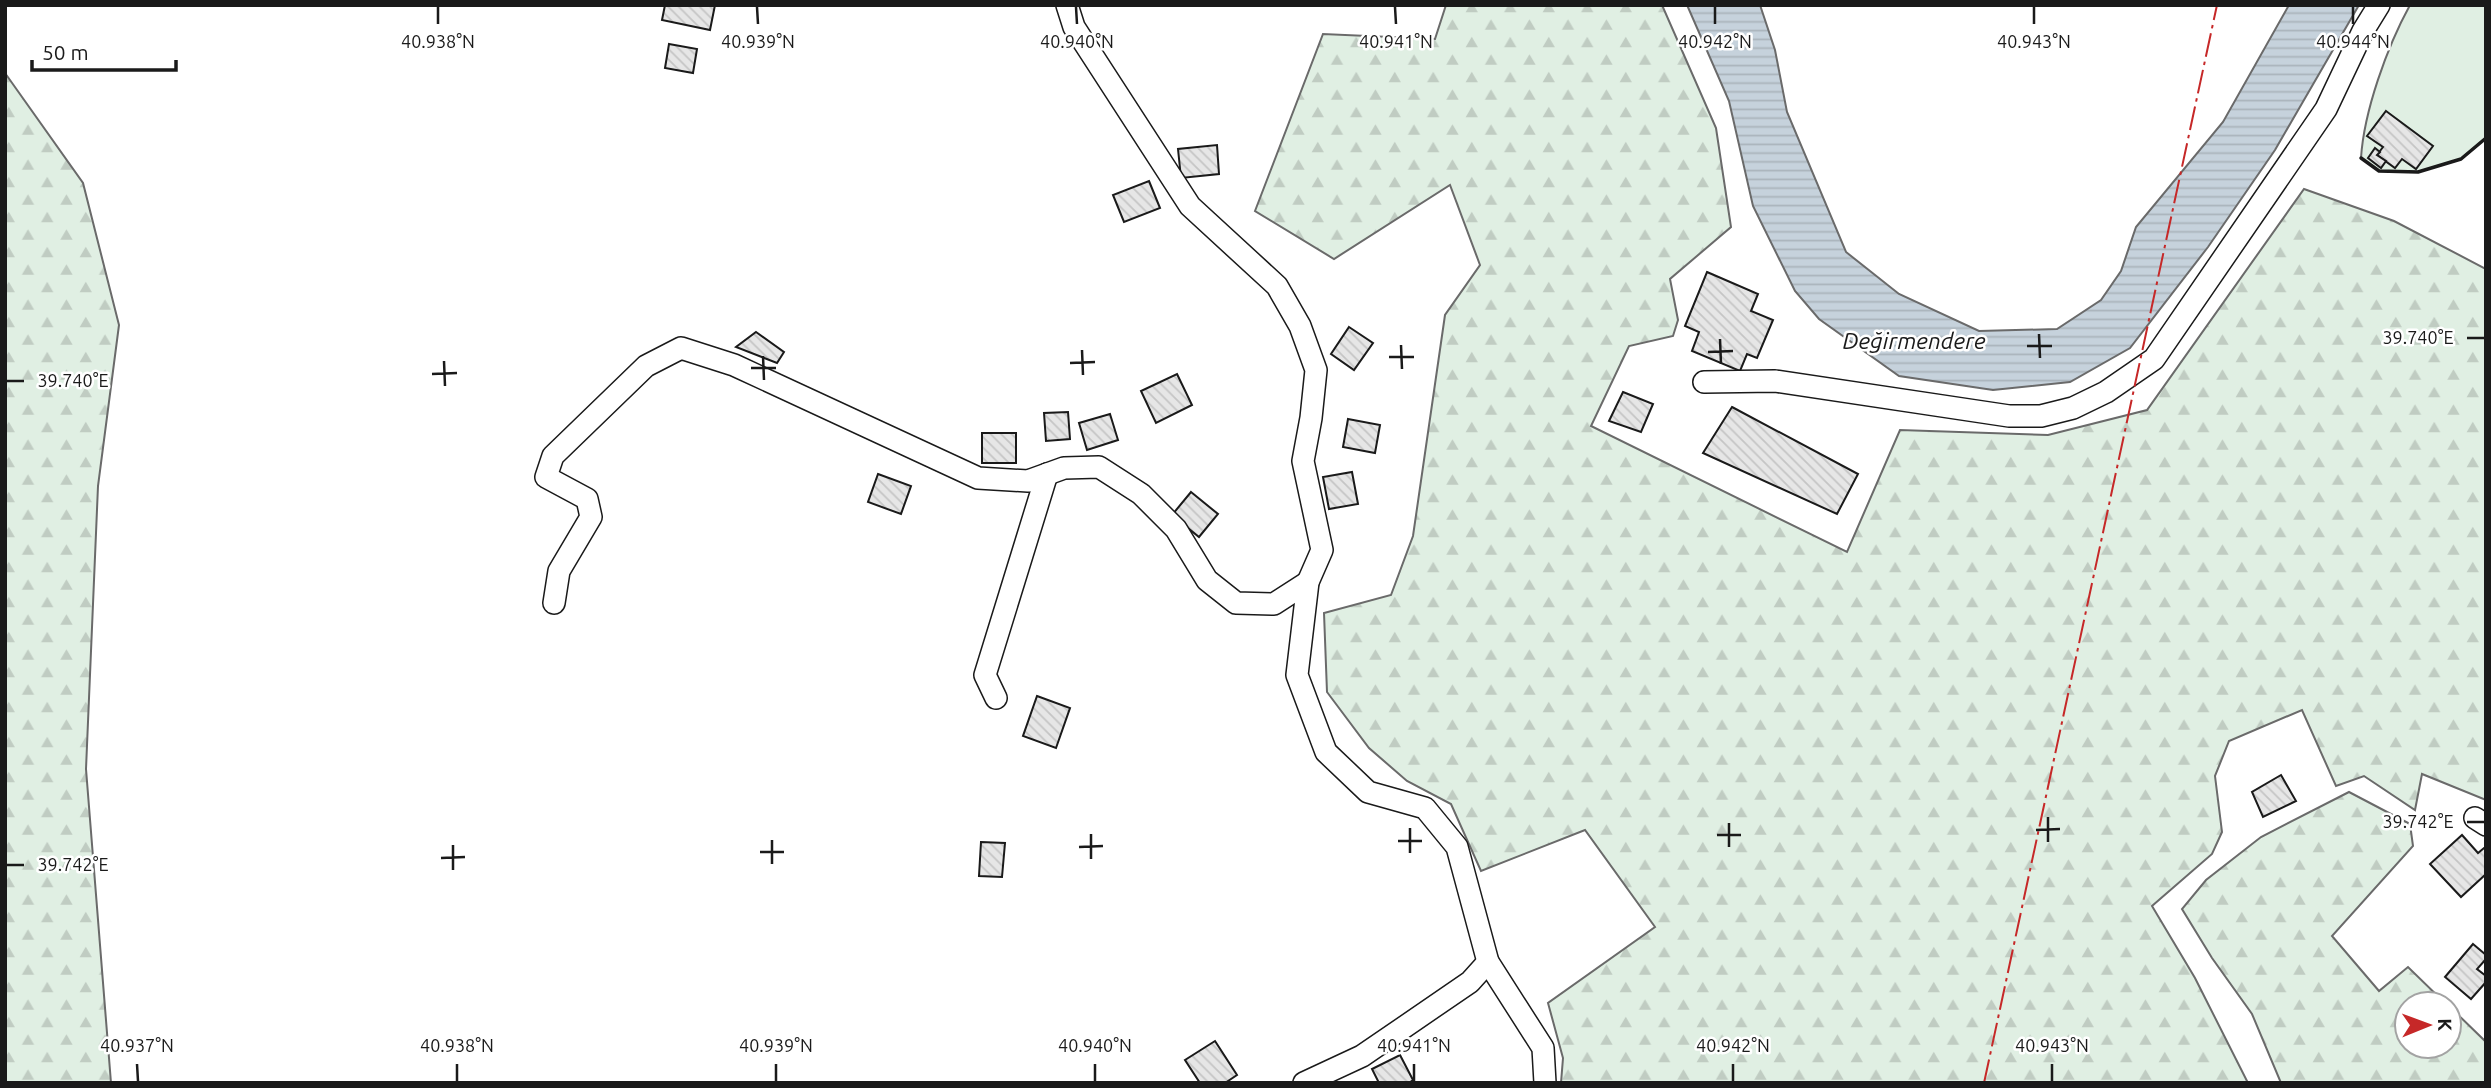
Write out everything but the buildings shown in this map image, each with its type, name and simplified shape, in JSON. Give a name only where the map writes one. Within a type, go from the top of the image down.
[{"type":"street","points":[[1067,5],[1074,27],[1190,206],[1277,286],[1300,327],[1316,370],[1303,461],[1322,550],[1308,582],[1297,676],[1326,752],[1368,792],[1425,808],[1457,847],[1488,962],[1543,1048],[1545,1083]]},
{"type":"street","points":[[1704,382],[1775,381],[2009,416],[2040,416],[2073,408],[2106,392],[2154,359],[2326,109],[2363,31],[2379,5]]},
{"type":"street","points":[[554,603],[559,571],[591,517],[587,499],[546,477],[554,456],[646,366],[681,348],[734,365],[978,478],[1028,481],[1064,468],[1099,467],[1141,494],[1176,530],[1207,580],[1236,603],[1274,604],[1308,582]]},
{"type":"street","points":[[996,698],[985,675],[1047,474]]},
{"type":"street","points":[[1304,1083],[1362,1056],[1470,982],[1488,962]]},
{"type":"green space","points":[[1446,5],[1662,5],[1716,128],[1731,227],[1670,279],[1678,320],[1673,336],[1629,346],[1591,426],[1847,552],[1900,430],[2048,435],[2147,410],[2304,189],[2394,221],[2486,269],[2486,800],[2422,774],[2415,810],[2364,776],[2336,786],[2302,710],[2229,741],[2215,776],[2222,832],[2212,854],[2152,906],[2195,978],[2248,1083],[1561,1083],[1563,1058],[1548,1003],[1655,927],[1585,830],[1481,871],[1451,804],[1407,781],[1369,748],[1327,692],[1324,613],[1391,595],[1413,536],[1445,315],[1480,265],[1450,185],[1334,259],[1255,211],[1323,34],[1435,39]]},
{"type":"green space","points":[[2410,5],[2486,5],[2486,138],[2461,159],[2418,172],[2379,171],[2361,158],[2363,140],[2378,80]]},
{"type":"green space","points":[[5,73],[83,183],[119,325],[98,486],[86,769],[111,1083],[5,1083]]},
{"type":"green space","points":[[2349,792],[2410,824],[2413,846],[2332,936],[2379,991],[2408,967],[2432,990],[2393,990],[2393,1060],[2463,1060],[2463,1020],[2484,1040],[2486,1038],[2486,1083],[2281,1083],[2252,1014],[2212,958],[2182,909],[2206,880],[2261,837]]},
{"type":"water","name":"Değirmendere","points":[[1687,5],[1760,5],[1775,50],[1787,112],[1846,252],[1899,294],[1979,331],[2057,329],[2101,300],[2121,271],[2136,227],[2223,122],[2289,5],[2359,5],[2275,150],[2208,247],[2130,348],[2070,382],[1993,390],[1899,376],[1819,319],[1795,291],[1753,206],[1729,101]]},
{"type":"wall","points":[[2361,158],[2379,171],[2418,172],[2461,159],[2486,138]]},
{"type":"power","points":[[1984,1083],[2217,5]]}]
